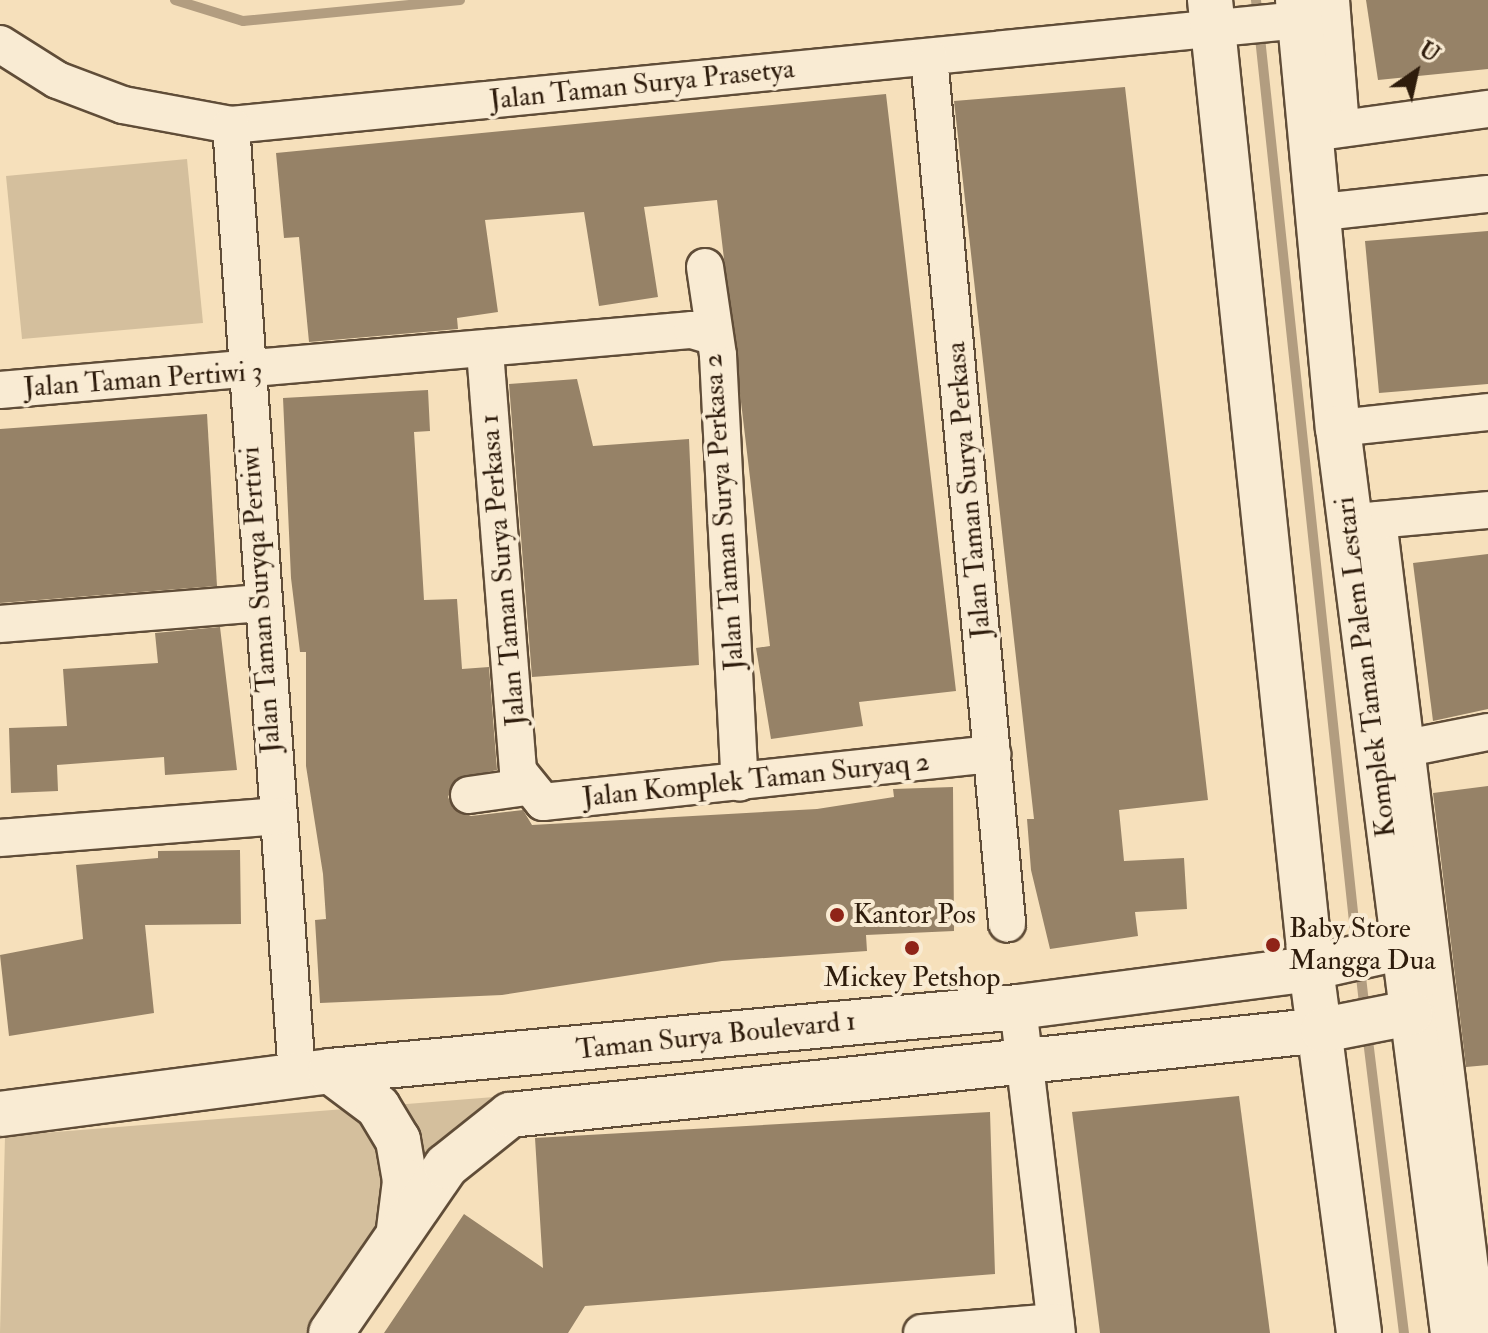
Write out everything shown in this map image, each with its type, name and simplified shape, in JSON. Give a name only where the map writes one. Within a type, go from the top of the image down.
[{"type":"street","name":"Jalan Taman Surya Prasetya","points":[[0,44],[57,80],[123,105],[231,125],[929,57],[1220,17],[1301,11]]},
{"type":"street","name":"Komplek Taman Palem Lestari","points":[[1301,11],[1326,130],[1322,212],[1338,428],[1364,521],[1403,948],[1403,1014],[1453,1333]]},
{"type":"street","points":[[1220,17],[1322,965],[1334,1029],[1359,1333]]},
{"type":"street","name":"Jalan Taman Surya Perkasa","points":[[929,57],[1007,923]]},
{"type":"street","points":[[1326,130],[1488,109]]},
{"type":"street","name":"Jalan Taman Suryqa Pertiwi","points":[[231,125],[243,372],[277,816],[314,1073]]},
{"type":"street","points":[[1322,212],[1488,194]]},
{"type":"street","points":[[705,267],[712,336]]},
{"type":"street","name":"Jalan Taman Surya Perkasa 2","points":[[286,369],[692,330],[712,336],[740,782]]},
{"type":"street","name":"Jalan Taman Surya Perkasa 1","points":[[485,351],[518,771],[526,787]]},
{"type":"street","name":"Jalan Taman Pertiwi 3","points":[[0,390],[286,369]]},
{"type":"street","points":[[1338,428],[1488,412]]},
{"type":"street","points":[[1478,1333],[1403,948],[1407,748],[1364,521],[1488,510]]},
{"type":"street","points":[[0,624],[262,603]]},
{"type":"street","points":[[1407,748],[1488,732]]},
{"type":"street","name":"Jalan Komplek Taman Suryaq 2","points":[[526,787],[550,804],[992,754]]},
{"type":"street","points":[[469,795],[526,787]]},
{"type":"street","points":[[0,838],[277,816]]},
{"type":"street","name":"Taman Surya Boulevard 1","points":[[0,1114],[314,1073],[1018,1007],[1322,965],[1403,948]]},
{"type":"street","points":[[922,1333],[1057,1327],[1018,1007]]},
{"type":"street","name":"Taman Surya Boulevard 1","points":[[331,1333],[398,1235],[471,1139],[527,1110],[1334,1029],[1403,1014]]},
{"type":"street","points":[[314,1073],[378,1107],[398,1140],[405,1181],[398,1235]]},
{"type":"shaded area","points":[[187,159],[203,323],[22,339],[6,176]]},
{"type":"shaded area","points":[[494,1097],[317,1333],[0,1333],[5,1136]]},
{"type":"building","points":[[1366,0],[1488,0],[1488,69],[1378,80]]},
{"type":"building","points":[[1125,87],[1208,800],[1119,810],[1124,861],[1184,858],[1187,909],[1135,912],[1138,936],[1050,949],[1031,870],[1027,819],[1034,819],[954,101]]},
{"type":"building","points":[[886,94],[956,691],[859,702],[863,726],[771,739],[756,648],[770,646],[717,200],[644,207],[658,297],[599,306],[584,212],[485,220],[498,312],[457,318],[458,329],[309,342],[299,237],[284,238],[276,153]]},
{"type":"building","points":[[1488,231],[1488,384],[1379,393],[1365,241]]},
{"type":"building","points":[[577,379],[593,446],[689,439],[699,665],[532,677],[509,384]]},
{"type":"building","points":[[428,390],[430,431],[414,432],[424,600],[457,599],[462,669],[489,667],[497,770],[456,779],[448,797],[453,808],[471,816],[523,810],[532,825],[817,809],[894,797],[893,789],[953,787],[954,931],[866,935],[867,951],[722,961],[502,995],[320,1003],[315,920],[326,919],[323,874],[306,766],[306,652],[300,652],[291,578],[283,398]]},
{"type":"building","points":[[207,414],[217,586],[0,603],[0,429]]},
{"type":"building","points":[[1488,554],[1488,709],[1433,721],[1413,563]]},
{"type":"building","points":[[220,627],[237,770],[165,775],[164,757],[57,765],[58,791],[11,793],[9,728],[67,726],[63,669],[158,663],[155,633]]},
{"type":"building","points":[[1488,786],[1488,1065],[1466,1067],[1433,793]]},
{"type":"building","points":[[240,850],[241,924],[145,925],[154,1013],[9,1036],[0,955],[83,939],[76,865],[158,858],[158,851]]},
{"type":"building","points":[[1239,1096],[1270,1333],[1100,1333],[1072,1112]]},
{"type":"building","points":[[990,1112],[995,1274],[585,1306],[568,1333],[384,1333],[464,1214],[543,1268],[535,1138]]},
{"type":"waterway","points":[[175,0],[243,21],[460,0]]},
{"type":"waterway","points":[[1256,0],[1357,949]]},
{"type":"waterway","points":[[1360,968],[1365,1012]]},
{"type":"waterway","points":[[1367,1032],[1404,1333]]},
{"type":"place","name":"Kantor Pos","points":[[837,915]]},
{"type":"place","name":"Baby Store Mangga Dua","points":[[1273,945]]},
{"type":"place","name":"Mickey Petshop","points":[[912,948]]}]
